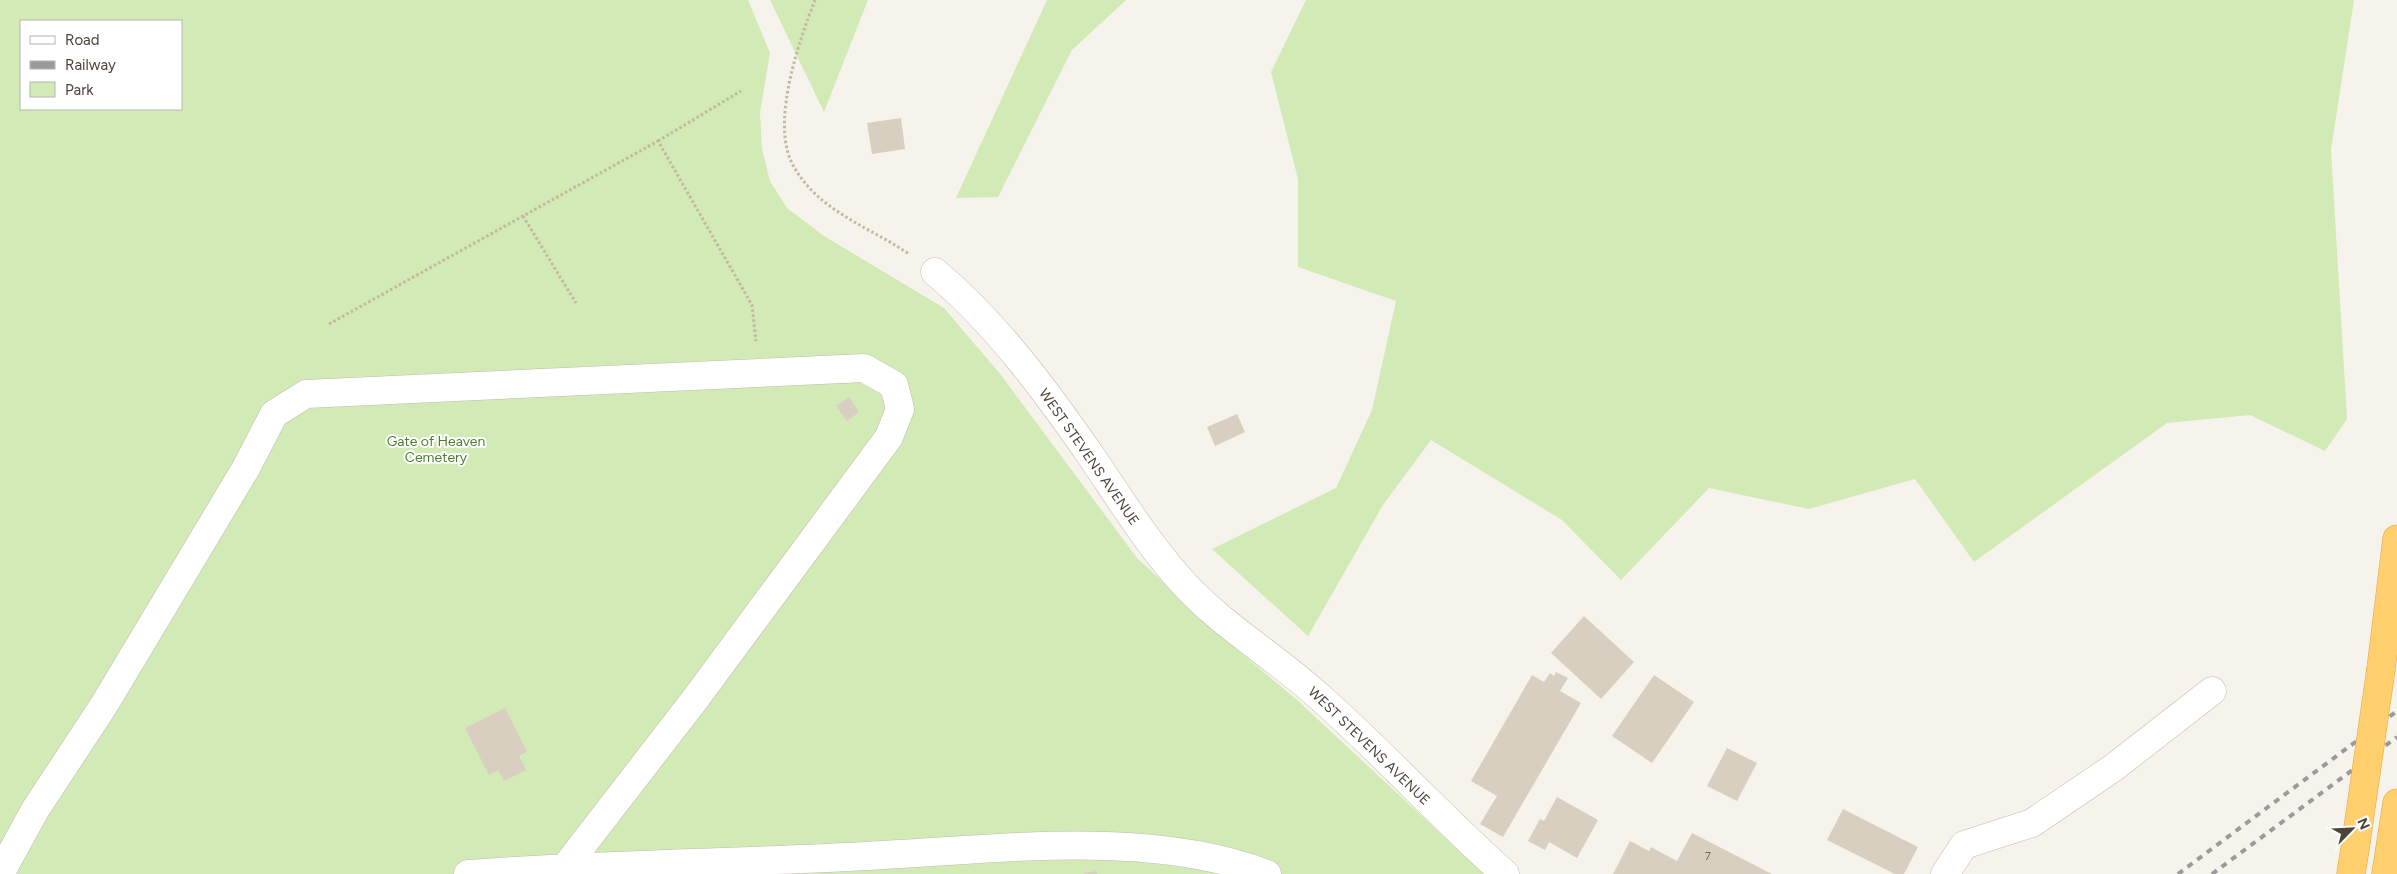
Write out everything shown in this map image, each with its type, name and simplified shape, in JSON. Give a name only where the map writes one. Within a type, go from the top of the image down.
[{"type":"highway","points":[[2351,874],[2381,669],[2397,539]]},
{"type":"highway","points":[[2386,874],[2397,803]]},
{"type":"street","name":"WEST STEVENS AVENUE","points":[[935,272],[960,292],[986,320],[1091,456],[1142,532],[1197,597],[1218,617],[1322,699],[1505,874]]},
{"type":"street","points":[[0,874],[35,810],[104,705],[246,468],[274,414],[306,394],[864,368],[894,385],[900,409],[889,437],[696,698],[564,871]]},
{"type":"street","points":[[1945,874],[1964,845],[2032,823],[2113,768],[2212,691]]},
{"type":"street","points":[[468,874],[1091,846],[1176,850],[1267,874]]},
{"type":"path","points":[[815,0],[801,38],[786,110],[786,142],[797,174],[822,200],[846,218],[906,252],[935,272]]},
{"type":"path","points":[[329,324],[658,141],[741,91]]},
{"type":"path","points":[[658,141],[752,305],[759,374]]},
{"type":"path","points":[[523,216],[576,304]]},
{"type":"green space","name":"Gate of Heaven Cemetery","points":[[0,0],[748,0],[770,53],[760,112],[762,149],[770,181],[787,208],[824,236],[944,308],[1001,375],[1137,558],[1228,642],[1296,699],[1484,874],[0,874]]},
{"type":"green space","points":[[770,0],[868,0],[824,112]]},
{"type":"green space","points":[[1047,0],[1126,0],[1072,50],[998,197],[956,198]]},
{"type":"green space","points":[[1306,0],[2354,0],[2331,150],[2347,419],[2325,451],[2250,415],[2167,423],[1974,562],[1915,479],[1809,509],[1709,488],[1621,580],[1562,520],[1431,440],[1383,505],[1308,636],[1212,549],[1336,488],[1372,410],[1396,301],[1298,267],[1298,179],[1271,72]]},
{"type":"building","points":[[901,118],[905,149],[872,154],[867,123]]},
{"type":"building","points":[[849,397],[859,412],[847,421],[836,406]]},
{"type":"building","points":[[1237,414],[1245,432],[1215,446],[1207,427]]},
{"type":"building","points":[[1584,616],[1634,662],[1601,699],[1551,653]]},
{"type":"building","points":[[1556,672],[1568,678],[1560,691],[1581,703],[1503,837],[1480,824],[1497,796],[1471,781],[1532,675],[1544,682],[1550,673],[1554,676]]},
{"type":"building","points":[[1654,675],[1694,702],[1652,763],[1612,736]]},
{"type":"building","points":[[505,708],[527,752],[519,756],[526,770],[504,781],[498,770],[489,775],[465,728]]},
{"type":"building","points":[[1727,748],[1757,763],[1737,801],[1707,786]]},
{"type":"building","points":[[1557,797],[1598,820],[1577,858],[1549,842],[1545,850],[1528,841],[1540,819],[1544,821]]},
{"type":"building","points":[[1843,809],[1918,847],[1904,874],[1895,874],[1827,840]]},
{"type":"building","points":[[1692,833],[1772,874],[1613,874],[1630,841],[1649,851],[1651,847],[1677,861]]},
{"type":"building","points":[[1097,871],[1097,874],[1084,874],[1084,873]]},
{"type":"railway","points":[[2178,874],[2397,711]]},
{"type":"railway","points":[[2212,874],[2397,737]]}]
